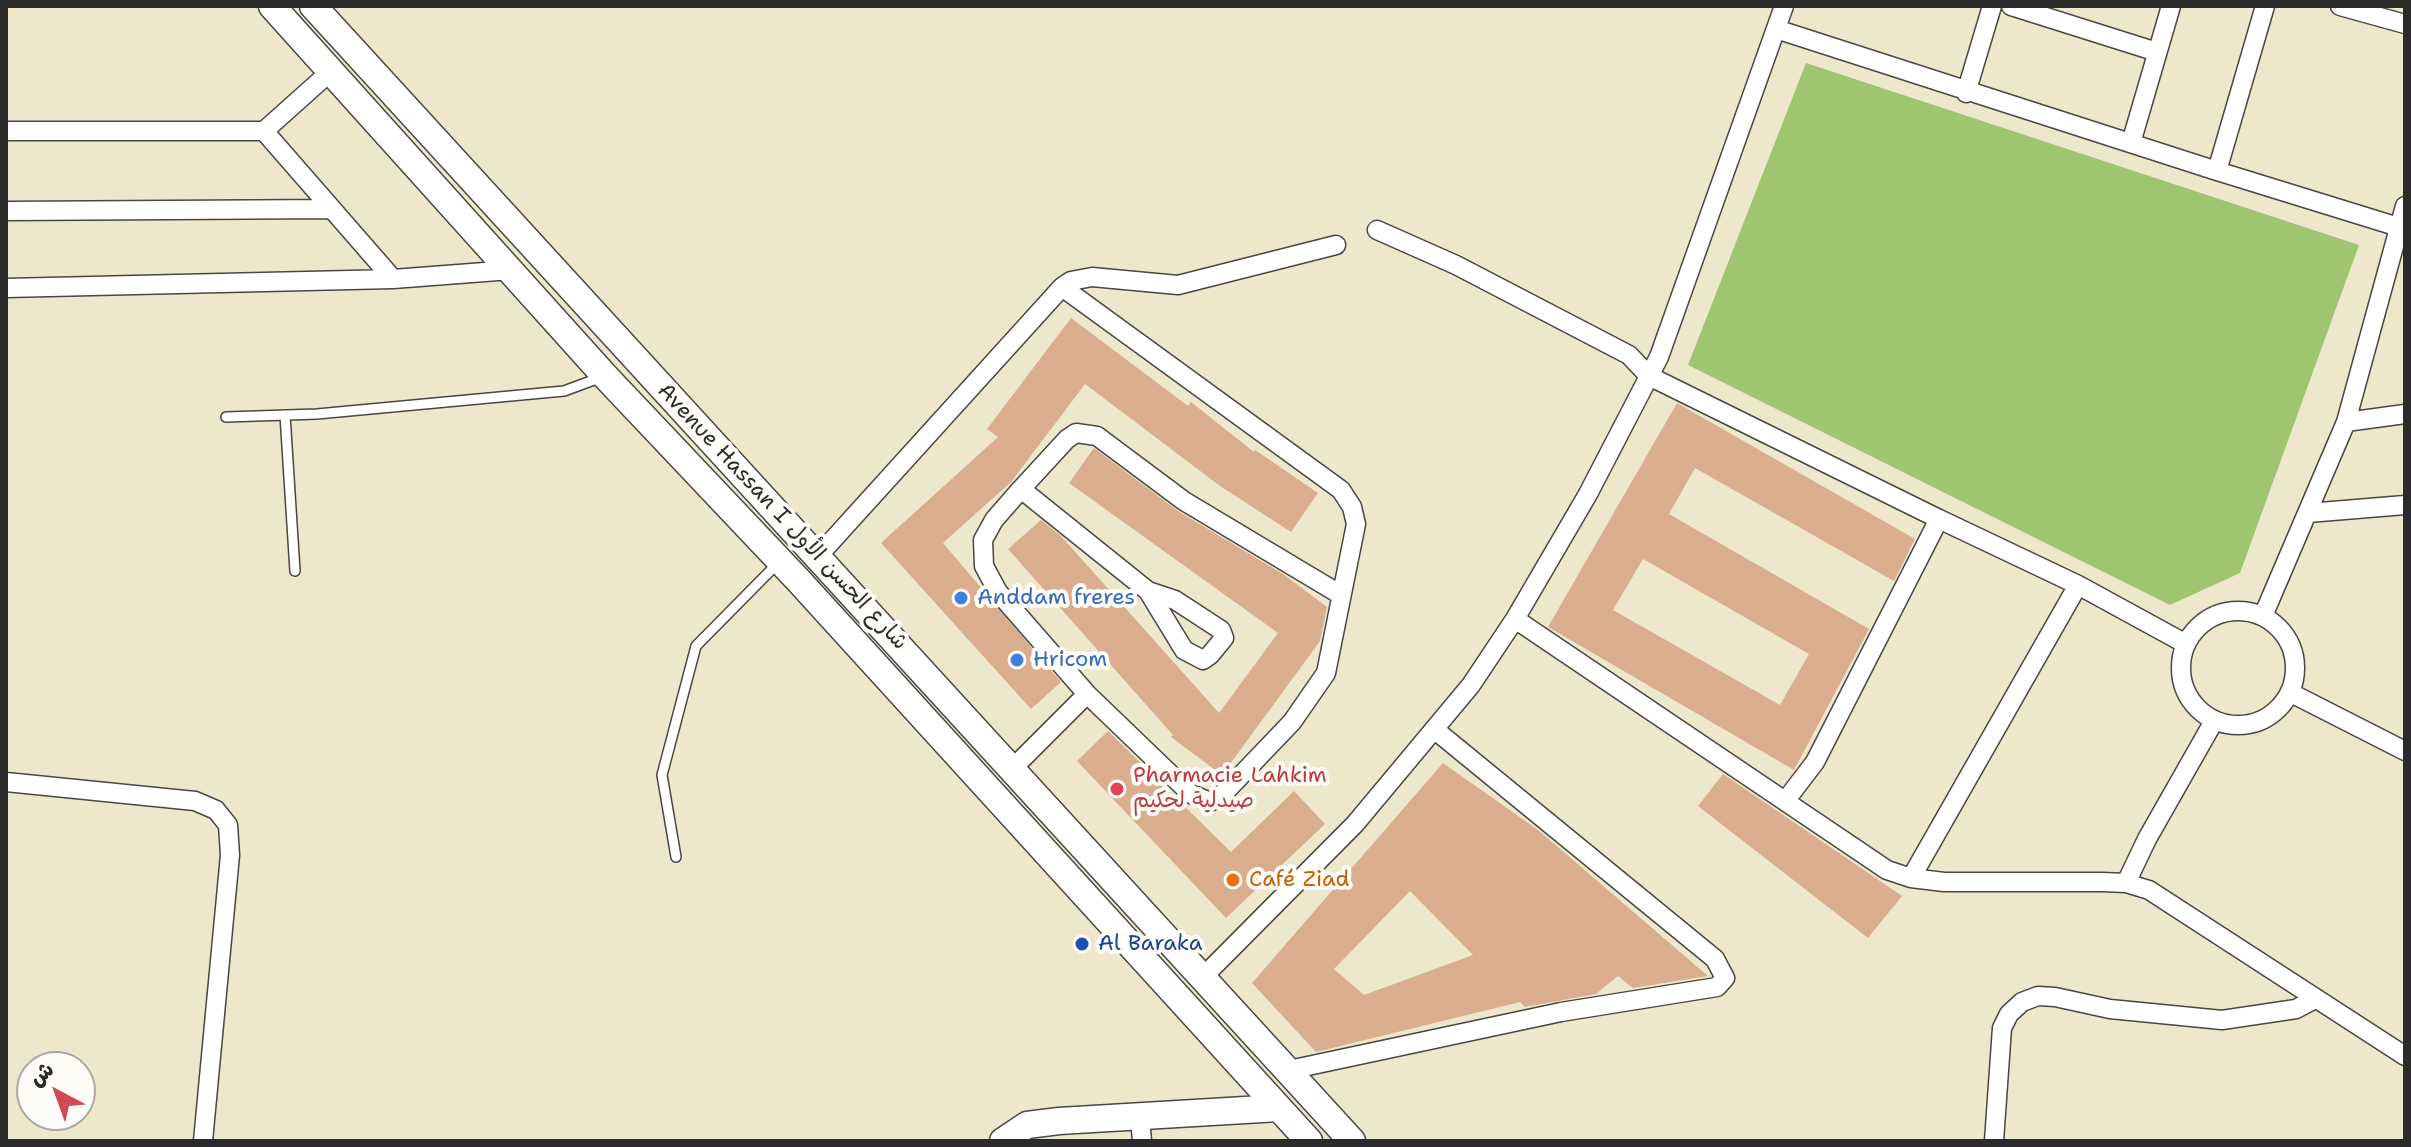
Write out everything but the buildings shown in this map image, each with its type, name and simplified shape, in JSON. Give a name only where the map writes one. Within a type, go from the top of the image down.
[{"type":"main road","points":[[272,6],[605,376],[780,561],[1309,1141]]},
{"type":"main road","name":"Avenue Hassan I شارع الحسن الأول","points":[[313,6],[1014,767],[1352,1141]]},
{"type":"main road","points":[[1003,1141],[1027,1125],[1059,1121],[1141,1130],[1279,1108]]},
{"type":"street","points":[[1204,976],[1302,881],[1471,685],[1515,619],[1588,494],[1659,357],[1784,6]]},
{"type":"street","points":[[1966,93],[1992,6]]},
{"type":"street","points":[[2011,6],[2157,52]]},
{"type":"street","points":[[2131,143],[2171,6]]},
{"type":"street","points":[[2217,171],[2265,6]]},
{"type":"street","points":[[2340,6],[2405,24]]},
{"type":"street","points":[[1776,29],[1966,93],[2402,228]]},
{"type":"street","points":[[6,131],[264,131],[330,72]]},
{"type":"street","points":[[264,131],[393,279]]},
{"type":"street","points":[[2263,616],[2346,422],[2402,228],[2405,206]]},
{"type":"street","points":[[6,211],[332,209]]},
{"type":"street","points":[[1377,230],[1456,265],[1629,355],[1649,376],[2078,585],[2186,644]]},
{"type":"street","points":[[819,555],[1062,287],[1092,277],[1178,285],[1336,245]]},
{"type":"street","points":[[6,288],[393,279],[511,270]]},
{"type":"street","points":[[1062,287],[1341,490],[1352,507],[1356,524],[1326,673],[1292,722],[1255,765],[1210,802],[1191,794],[1087,694],[998,592],[984,566],[983,540],[994,520],[1067,439],[1087,433],[1097,436],[1184,501],[1341,595]]},
{"type":"street","points":[[2346,422],[2405,414]]},
{"type":"street","points":[[1021,489],[1148,591]]},
{"type":"street","points":[[2308,513],[2405,505]]},
{"type":"street","points":[[1786,800],[1815,762],[1939,519]]},
{"type":"street","points":[[1911,878],[2078,585]]},
{"type":"street","points":[[2241,610],[2263,616],[2281,629],[2293,648],[2296,671],[2291,693],[2278,711],[2258,723],[2236,727],[2214,721],[2195,708],[2184,688],[2180,666],[2186,644],[2199,626],[2219,614],[2241,610]]},
{"type":"street","points":[[1515,619],[1887,870],[1911,878],[1944,882],[2126,883],[2149,890],[2405,1056]]},
{"type":"street","points":[[2291,693],[2405,751]]},
{"type":"street","points":[[1014,767],[1087,694]]},
{"type":"street","points":[[2126,883],[2147,839],[2214,721]]},
{"type":"street","points":[[1289,1070],[1561,1012],[1717,987],[1725,978],[1715,959],[1434,729]]},
{"type":"street","points":[[6,782],[195,801],[216,810],[228,825],[230,855],[203,1141]]},
{"type":"street","points":[[1994,1141],[2002,1028],[2009,1014],[2022,1002],[2038,996],[2055,997],[2110,1009],[2222,1020],[2296,1009],[2315,999]]},
{"type":"lane","points":[[226,417],[285,415],[564,391],[605,376]]},
{"type":"lane","points":[[285,415],[295,571]]},
{"type":"lane","points":[[676,857],[662,775],[696,646],[780,561]]},
{"type":"green space","points":[[1806,63],[2359,245],[2240,573],[2170,605],[1688,365]]},
{"type":"place","name":"Anddam freres","points":[[961,598]]},
{"type":"place","name":"Hricom","points":[[1017,660]]},
{"type":"place","name":"Pharmacie Lahkim صيدلية لحكيم","points":[[1117,789]]},
{"type":"place","name":"Café Ziad","points":[[1233,880]]},
{"type":"place","name":"Al Baraka","points":[[1082,944]]}]
